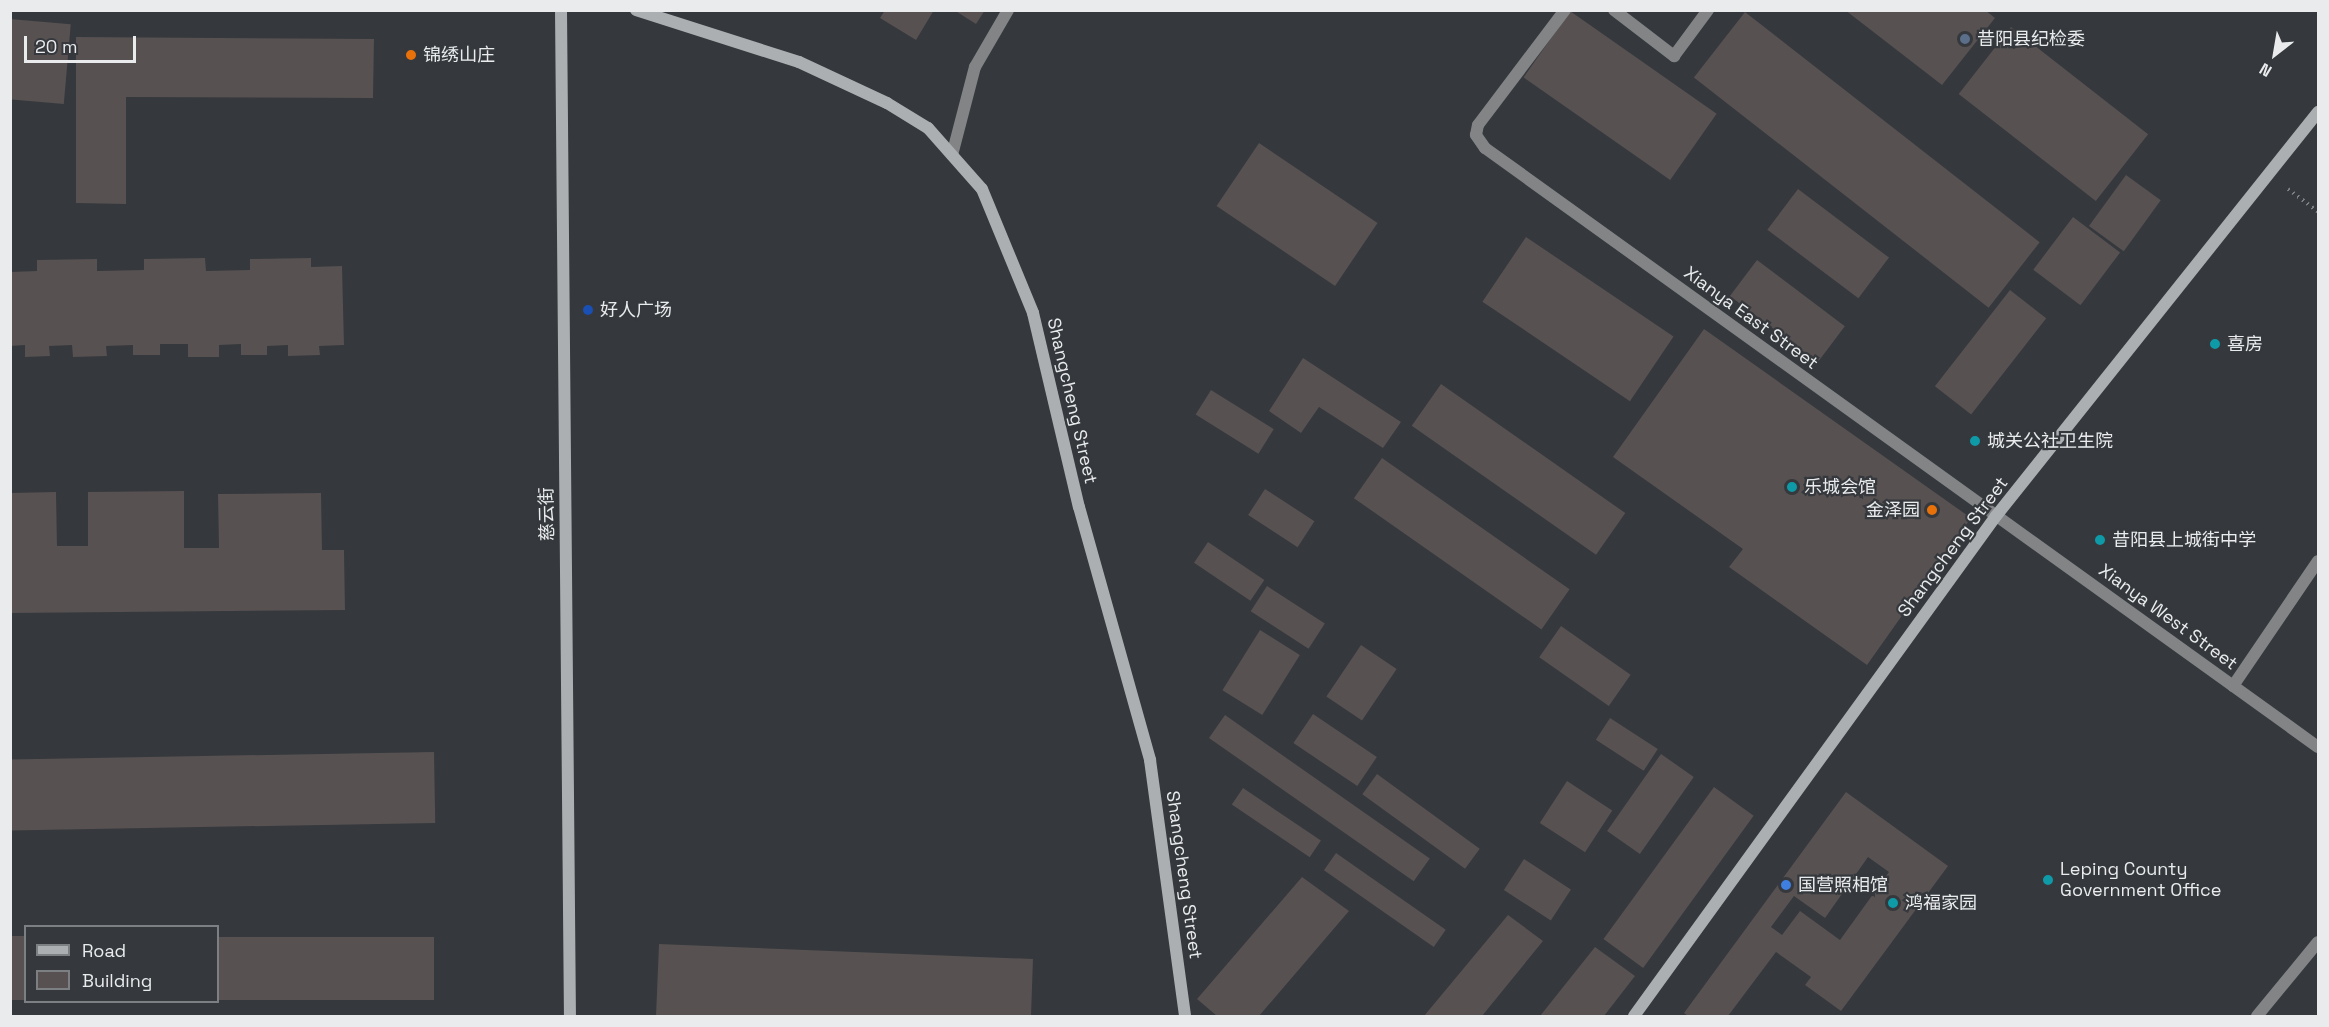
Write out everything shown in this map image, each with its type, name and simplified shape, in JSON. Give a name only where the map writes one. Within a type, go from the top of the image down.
[{"type":"main road","name":"慈云街","points":[[561,10],[570,1017]]},
{"type":"main road","name":"Shangcheng Street","points":[[636,10],[818,71],[897,109],[928,129],[982,189],[1033,313],[1079,507],[1150,760],[1185,1017]]},
{"type":"main road","name":"Shangcheng Street","points":[[1634,1017],[1996,516],[2319,112]]},
{"type":"street","points":[[952,155],[975,68],[1008,10]]},
{"type":"street","name":"Xianya East Street","points":[[1565,10],[1478,125],[1476,135],[1485,148],[1996,516]]},
{"type":"street","points":[[1614,10],[1674,56],[1708,10]]},
{"type":"street","name":"Xianya West Street","points":[[1996,516],[2319,747]]},
{"type":"street","points":[[2233,686],[2319,561]]},
{"type":"street","points":[[2257,1017],[2319,942]]},
{"type":"path","points":[[2269,174],[2319,212]]},
{"type":"building","points":[[885,10],[934,10],[916,40],[880,18]]},
{"type":"building","points":[[954,10],[985,10],[976,24]]},
{"type":"building","points":[[1845,10],[1985,10],[1995,18],[1942,85]]},
{"type":"building","points":[[1570,11],[1717,114],[1670,180],[1524,77]]},
{"type":"building","points":[[1745,12],[2040,242],[1989,308],[1694,77]]},
{"type":"building","points":[[10,19],[71,24],[64,104],[10,99]]},
{"type":"building","points":[[2011,27],[2148,134],[2096,201],[1959,94]]},
{"type":"building","points":[[76,37],[374,39],[373,98],[126,97],[126,204],[76,203]]},
{"type":"building","points":[[1259,143],[1378,223],[1335,286],[1217,206]]},
{"type":"building","points":[[2126,175],[2161,200],[2124,251],[2089,226]]},
{"type":"building","points":[[1798,189],[1889,258],[1858,298],[1767,230]]},
{"type":"building","points":[[2073,217],[2120,253],[2080,305],[2033,270]]},
{"type":"building","points":[[1526,237],[1674,337],[1630,401],[1482,302]]},
{"type":"building","points":[[205,258],[206,271],[250,270],[250,259],[311,258],[311,267],[342,266],[344,345],[319,346],[320,355],[288,356],[288,345],[267,346],[267,355],[241,355],[241,344],[219,345],[219,357],[188,357],[188,344],[160,344],[160,355],[133,355],[133,345],[106,346],[107,356],[73,357],[72,345],[49,346],[50,356],[25,357],[25,345],[10,346],[10,272],[37,271],[37,260],[97,259],[97,271],[144,270],[144,259]]},
{"type":"building","points":[[1757,260],[1845,326],[1818,362],[1730,296]]},
{"type":"building","points":[[2010,290],[2046,318],[1971,414],[1935,386]]},
{"type":"building","name":"乐城会馆","points":[[1704,329],[1971,518],[1867,665],[1729,567],[1743,549],[1613,457]]},
{"type":"building","points":[[1303,358],[1401,422],[1383,448],[1319,407],[1301,433],[1269,411]]},
{"type":"building","points":[[1441,384],[1625,513],[1596,555],[1412,426]]},
{"type":"building","points":[[1211,390],[1274,429],[1258,454],[1196,415]]},
{"type":"building","points":[[1382,458],[1570,589],[1541,629],[1354,498]]},
{"type":"building","points":[[1265,489],[1314,521],[1298,547],[1248,515]]},
{"type":"building","points":[[184,491],[184,548],[219,548],[218,494],[321,493],[322,550],[344,550],[345,610],[10,613],[10,493],[56,492],[57,546],[88,546],[88,492]]},
{"type":"building","points":[[1208,542],[1264,580],[1250,601],[1194,563]]},
{"type":"building","points":[[1267,586],[1325,624],[1309,649],[1251,611]]},
{"type":"building","points":[[1561,626],[1631,675],[1609,706],[1539,657]]},
{"type":"building","points":[[1260,630],[1300,655],[1262,715],[1222,690]]},
{"type":"building","points":[[1361,645],[1397,669],[1362,720],[1326,696]]},
{"type":"building","points":[[1313,714],[1377,757],[1357,786],[1293,743]]},
{"type":"building","points":[[1225,715],[1430,858],[1414,881],[1209,738]]},
{"type":"building","points":[[1610,718],[1658,749],[1644,771],[1596,740]]},
{"type":"building","points":[[434,752],[435,823],[11,830],[10,759]]},
{"type":"building","points":[[1661,754],[1694,777],[1640,854],[1607,831]]},
{"type":"building","points":[[1377,774],[1480,849],[1465,869],[1362,794]]},
{"type":"building","points":[[1567,781],[1612,810],[1585,852],[1540,823]]},
{"type":"building","points":[[1714,787],[1754,816],[1643,968],[1603,939]]},
{"type":"building","points":[[1243,788],[1321,841],[1310,857],[1232,805]]},
{"type":"building","name":"鸿福家园","points":[[1846,792],[1948,866],[1841,1011],[1805,985],[1811,977],[1776,952],[1728,1016],[1688,1016],[1684,1013]],"holes":[[[1868,857],[1889,872],[1840,940],[1800,911],[1782,935],[1771,927],[1794,896],[1825,918]]]},
{"type":"building","points":[[1336,853],[1446,930],[1434,947],[1324,870]]},
{"type":"building","points":[[1524,859],[1571,889],[1551,921],[1504,890]]},
{"type":"building","points":[[1302,877],[1349,911],[1259,1016],[1217,1016],[1197,999]]},
{"type":"building","points":[[1508,915],[1543,941],[1482,1016],[1424,1016]]},
{"type":"building","points":[[10,936],[24,936],[24,1000],[10,1000]]},
{"type":"building","points":[[219,937],[434,937],[434,1000],[219,1000]]},
{"type":"building","points":[[659,944],[1033,959],[1031,1016],[656,1016]]},
{"type":"building","points":[[1595,947],[1635,976],[1604,1016],[1540,1016]]},
{"type":"place","name":"昔阳县纪检委","points":[[1965,39]]},
{"type":"place","name":"锦绣山庄","points":[[411,55]]},
{"type":"place","name":"好人广场","points":[[588,310]]},
{"type":"place","name":"喜房","points":[[2215,344]]},
{"type":"place","name":"城关公社卫生院","points":[[1975,441]]},
{"type":"place","name":"乐城会馆","points":[[1792,487]]},
{"type":"place","name":"金泽园","points":[[1932,510]]},
{"type":"place","name":"昔阳县上城街中学","points":[[2100,540]]},
{"type":"place","name":"Leping County Government Office","points":[[2048,880]]},
{"type":"place","name":"国营照相馆","points":[[1786,885]]},
{"type":"place","name":"鸿福家园","points":[[1893,903]]}]
